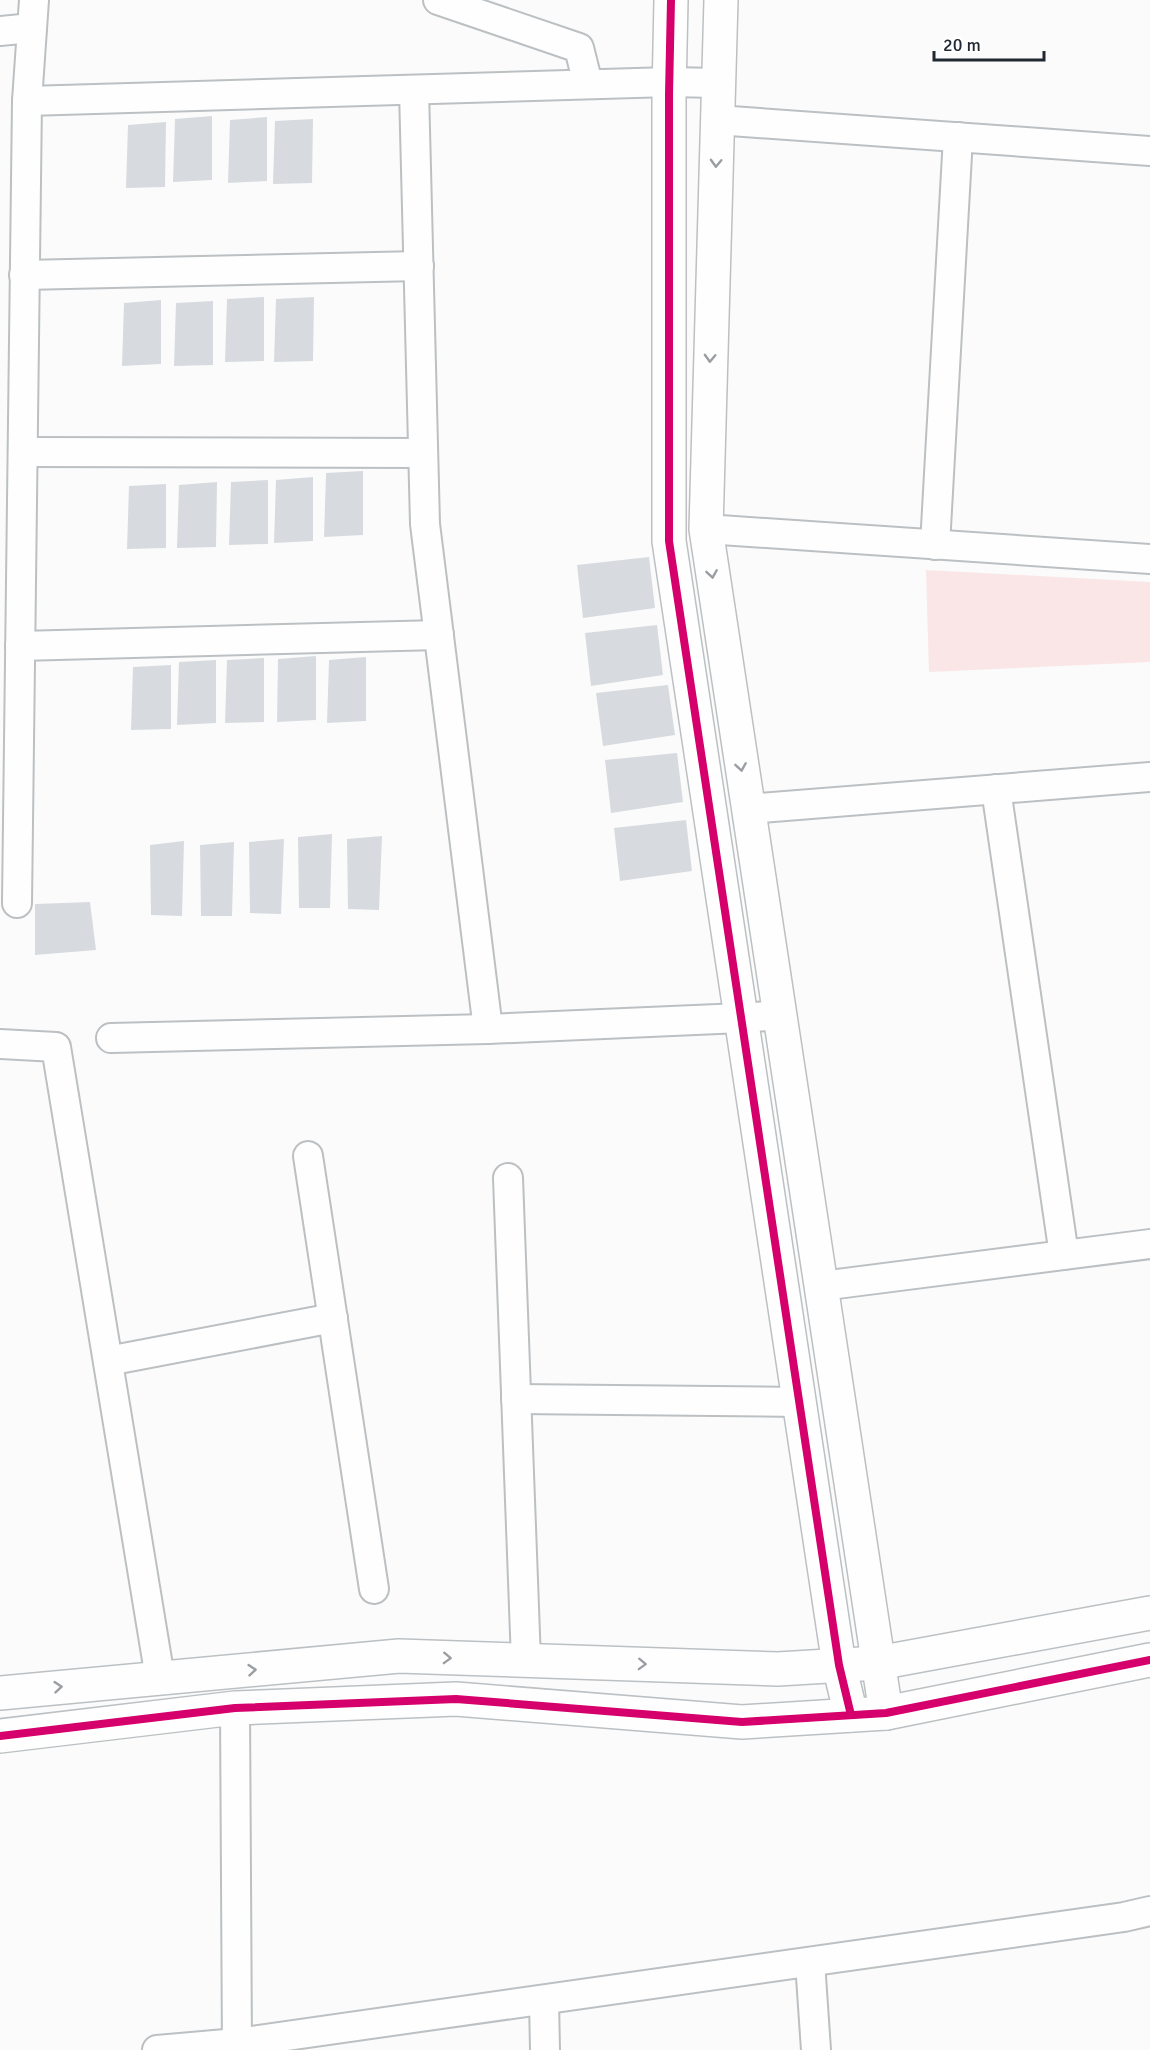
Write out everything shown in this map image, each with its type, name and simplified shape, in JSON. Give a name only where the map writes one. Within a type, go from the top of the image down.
[{"type":"street","points":[[17,903],[24,275],[13,228],[27,101],[34,0]]},
{"type":"street","points":[[438,0],[579,48],[588,84]]},
{"type":"street","points":[[671,0],[669,541],[839,1665],[851,1715]]},
{"type":"street","points":[[721,0],[706,529],[886,1713]]},
{"type":"street","points":[[0,32],[32,28]]},
{"type":"street","points":[[27,101],[588,84],[717,83]]},
{"type":"street","points":[[414,90],[425,525],[488,1029]]},
{"type":"street","points":[[717,120],[1150,150]]},
{"type":"street","points":[[934,545],[958,137]]},
{"type":"street","points":[[24,275],[418,266]]},
{"type":"street","points":[[23,452],[423,453]]},
{"type":"street","points":[[706,529],[1150,559]]},
{"type":"street","points":[[20,646],[439,635]]},
{"type":"street","points":[[748,809],[1150,777]]},
{"type":"street","points":[[996,789],[1064,1255]]},
{"type":"street","points":[[111,1038],[488,1029],[779,1015]]},
{"type":"street","points":[[0,1044],[56,1047],[160,1678]]},
{"type":"street","points":[[308,1156],[375,1589]]},
{"type":"street","points":[[508,1178],[526,1660]]},
{"type":"street","points":[[821,1286],[1150,1244]]},
{"type":"street","points":[[108,1361],[333,1318]]},
{"type":"street","points":[[516,1399],[800,1402]]},
{"type":"street","points":[[0,1693],[399,1656],[778,1669],[878,1664],[1150,1613]]},
{"type":"street","points":[[0,1736],[235,1708],[456,1699],[742,1722],[886,1713],[1150,1660]]},
{"type":"street","points":[[235,1708],[237,2047]]},
{"type":"street","points":[[158,2050],[237,2047],[544,2000],[1124,1917],[1150,1911]]},
{"type":"street","points":[[810,1962],[816,2050]]},
{"type":"street","points":[[544,2000],[545,2050]]},
{"type":"shaded area","points":[[926,570],[1150,582],[1150,662],[929,672]]},
{"type":"building","points":[[212,116],[212,180],[173,182],[175,119]]},
{"type":"building","points":[[267,117],[267,181],[228,183],[230,120]]},
{"type":"building","points":[[313,119],[312,183],[273,184],[275,121]]},
{"type":"building","points":[[166,122],[165,187],[126,188],[128,125]]},
{"type":"building","points":[[264,297],[264,361],[225,362],[227,299]]},
{"type":"building","points":[[314,297],[313,361],[274,362],[276,299]]},
{"type":"building","points":[[161,300],[161,364],[122,366],[124,303]]},
{"type":"building","points":[[213,301],[213,365],[174,366],[176,303]]},
{"type":"building","points":[[363,471],[363,535],[324,537],[326,473]]},
{"type":"building","points":[[313,477],[313,541],[274,543],[276,480]]},
{"type":"building","points":[[268,480],[268,544],[229,545],[231,482]]},
{"type":"building","points":[[217,482],[216,547],[177,548],[179,485]]},
{"type":"building","points":[[166,484],[166,548],[127,549],[129,486]]},
{"type":"building","points":[[649,557],[655,608],[583,618],[577,565]]},
{"type":"building","points":[[657,625],[663,675],[591,686],[585,633]]},
{"type":"building","points":[[316,656],[316,720],[277,722],[278,659]]},
{"type":"building","points":[[366,657],[366,721],[327,723],[329,660]]},
{"type":"building","points":[[264,658],[264,722],[225,723],[227,660]]},
{"type":"building","points":[[216,660],[216,723],[177,725],[179,662]]},
{"type":"building","points":[[171,665],[171,729],[131,730],[133,667]]},
{"type":"building","points":[[668,685],[675,735],[603,746],[596,693]]},
{"type":"building","points":[[677,753],[683,802],[611,813],[605,760]]},
{"type":"building","points":[[686,820],[692,871],[620,881],[614,828]]},
{"type":"building","points":[[332,834],[330,908],[299,908],[298,837]]},
{"type":"building","points":[[382,836],[379,910],[348,909],[347,839]]},
{"type":"building","points":[[284,839],[281,914],[250,913],[249,842]]},
{"type":"building","points":[[184,841],[182,916],[151,915],[150,845]]},
{"type":"building","points":[[234,842],[232,916],[201,916],[200,845]]},
{"type":"building","points":[[90,902],[96,950],[35,955],[35,904]]},
{"type":"cycle path","points":[[671,0],[669,541],[839,1665],[851,1715]]},
{"type":"cycle path","points":[[0,1736],[235,1708],[456,1699],[742,1722],[886,1713],[1150,1660]]}]
